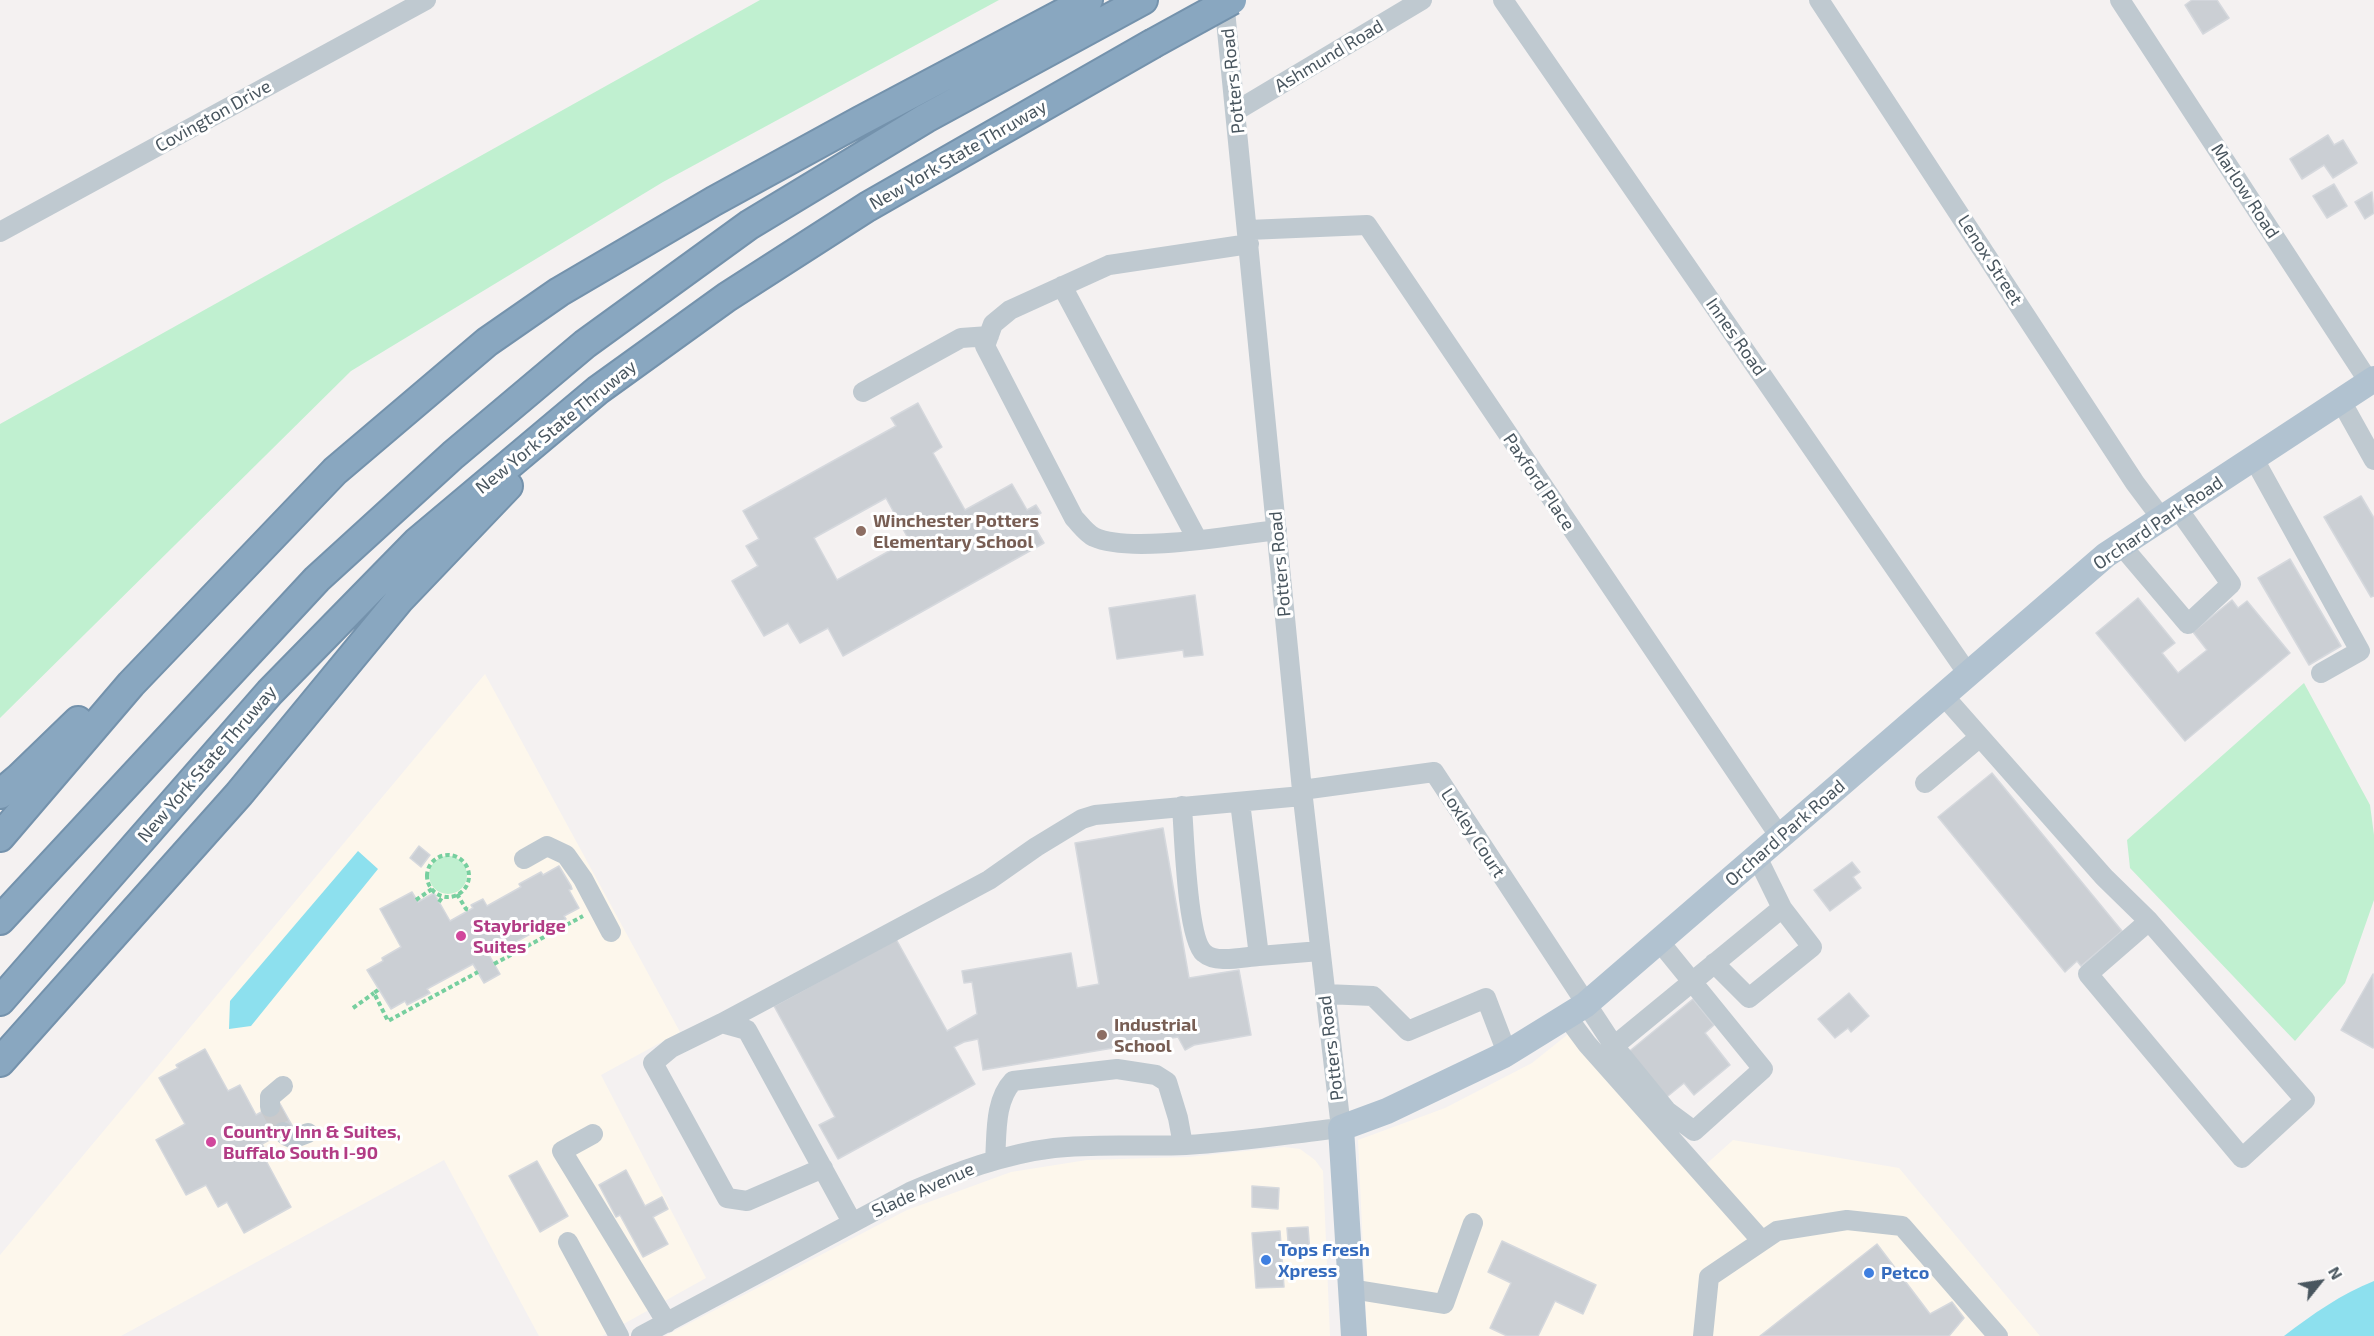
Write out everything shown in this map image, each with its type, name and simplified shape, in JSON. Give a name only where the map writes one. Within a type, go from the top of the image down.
[{"type":"highway","points":[[0,837],[131,684],[335,471],[487,342],[559,292],[714,201],[1088,0]]},
{"type":"highway","points":[[0,920],[317,579],[453,454],[585,344],[749,225],[926,118],[1143,0]]},
{"type":"highway","name":"New York State Thruway","points":[[0,1001],[286,675],[417,542],[598,390],[727,297],[867,207],[1232,0]]},
{"type":"highway","points":[[0,1062],[239,794],[399,600],[598,390]]},
{"type":"highway","points":[[0,794],[79,720],[131,684]]},
{"type":"main road","name":"Orchard Park Road","points":[[1341,1128],[1387,1111],[1507,1053],[1576,1011],[2106,555],[2372,381]]},
{"type":"main road","points":[[1341,1128],[1354,1336]]},
{"type":"street","name":"Covington Drive","points":[[0,232],[426,0]]},
{"type":"street","name":"Potters Road","points":[[1224,0],[1302,793],[1341,1128]]},
{"type":"street","name":"Ashmund Road","points":[[1236,111],[1422,0]]},
{"type":"street","name":"Innes Road","points":[[1503,0],[1968,674]]},
{"type":"street","name":"Lenox Street","points":[[1820,0],[2129,473],[2170,514],[2231,584],[2187,624],[2121,545]]},
{"type":"street","name":"Marlow Road","points":[[2120,0],[2372,381]]},
{"type":"street","name":"Paxford Place","points":[[1248,237],[1367,225],[1780,837]]},
{"type":"street","points":[[1248,237],[1109,265],[1010,310],[993,324],[985,346],[1074,518],[1092,536],[1113,543],[1140,545],[1277,530]]},
{"type":"street","points":[[1062,286],[1197,539]]},
{"type":"street","points":[[862,392],[961,338],[989,336]]},
{"type":"street","points":[[2342,401],[2374,460]]},
{"type":"street","points":[[2254,459],[2360,651],[2321,673]]},
{"type":"street","points":[[1943,695],[2104,877],[2149,921],[2305,1100],[2242,1158],[2088,974],[2149,921]]},
{"type":"street","points":[[1925,783],[1980,737]]},
{"type":"street","name":"Loxley Court","points":[[1302,793],[1434,772],[1576,1011]]},
{"type":"street","points":[[823,1168],[747,1201],[727,1198],[653,1063],[671,1048],[989,880],[1036,847],[1082,819],[1095,815],[1240,802],[1302,793]]},
{"type":"street","points":[[1240,802],[1259,956]]},
{"type":"street","points":[[1182,806],[1191,916],[1195,940],[1204,953],[1217,958],[1320,951]]},
{"type":"street","points":[[524,859],[547,846],[566,855],[583,879],[611,932]]},
{"type":"street","points":[[1714,963],[1749,998],[1812,946],[1782,908],[1757,856]]},
{"type":"street","points":[[1614,1046],[1782,908]]},
{"type":"street","points":[[1576,1011],[1614,1046],[1667,1111],[1694,1131],[1763,1069],[1659,941]]},
{"type":"street","points":[[1325,994],[1373,996],[1408,1031],[1486,998],[1507,1053]]},
{"type":"street","points":[[1576,1011],[1587,1044],[1762,1241]]},
{"type":"street","points":[[722,1023],[747,1030],[852,1222]]},
{"type":"street","points":[[995,1160],[1000,1109],[1004,1095],[1013,1081],[1117,1069],[1156,1075],[1167,1082],[1178,1118],[1183,1145]]},
{"type":"street","points":[[270,1107],[270,1097],[283,1086]]},
{"type":"street","name":"Slade Avenue","points":[[642,1336],[852,1222],[938,1180],[995,1160],[1052,1149],[1101,1145],[1224,1143],[1341,1128]]},
{"type":"street","points":[[283,1132],[287,1137],[293,1138],[308,1133]]},
{"type":"street","points":[[593,1134],[562,1151],[667,1323]]},
{"type":"street","points":[[1703,1336],[1709,1276],[1777,1231],[1847,1220],[1902,1226],[1998,1336]]},
{"type":"street","points":[[1351,1289],[1444,1304],[1473,1223]]},
{"type":"street","points":[[568,1242],[619,1336]]},
{"type":"path","points":[[446,855],[458,857],[463,861],[469,871],[465,888],[457,894],[443,896],[432,889],[428,877],[431,864],[440,856],[446,855]]},
{"type":"path","points":[[426,861],[431,864]]},
{"type":"path","points":[[416,900],[432,889]]},
{"type":"path","points":[[457,894],[466,909],[470,910]]},
{"type":"path","points":[[439,903],[443,896]]},
{"type":"path","points":[[494,964],[584,915],[580,908]]},
{"type":"path","points":[[353,1008],[376,991],[388,1021],[478,972]]},
{"type":"shaded area","points":[[485,674],[680,1032],[601,1075],[706,1278],[602,1336],[539,1336],[444,1160],[121,1336],[0,1336],[0,1255]]},
{"type":"shaded area","points":[[1582,1023],[1702,1168],[1733,1140],[1899,1168],[2040,1336],[1367,1336],[1358,1140],[1445,1108],[1532,1063]]},
{"type":"shaded area","points":[[1284,1147],[1300,1149],[1315,1160],[1323,1171],[1330,1336],[665,1336],[907,1210],[1011,1172],[1087,1160],[1188,1157]]},
{"type":"green space","points":[[760,0],[999,0],[663,182],[351,371],[0,718],[0,424]]},
{"type":"green space","points":[[2304,683],[2370,805],[2374,835],[2374,900],[2345,983],[2295,1041],[2130,868],[2127,840]]},
{"type":"green space","points":[[448,856],[461,862],[467,875],[461,888],[448,894],[435,888],[429,875],[435,862]]},
{"type":"water","points":[[358,851],[378,869],[251,1026],[229,1029],[230,1001]]},
{"type":"water","points":[[2374,1281],[2374,1336],[2284,1336],[2328,1305]]},
{"type":"building","points":[[2192,0],[2217,0],[2229,18],[2203,34],[2185,5]]},
{"type":"building","points":[[2328,135],[2334,145],[2343,140],[2357,163],[2333,178],[2324,165],[2302,179],[2290,159]]},
{"type":"building","points":[[2334,184],[2347,206],[2327,218],[2313,196]]},
{"type":"building","points":[[2372,192],[2374,213],[2365,219],[2355,202]]},
{"type":"building","points":[[918,403],[942,447],[933,453],[965,510],[1012,484],[1027,510],[1036,505],[1041,513],[1030,519],[1044,543],[843,656],[828,628],[800,643],[788,623],[764,636],[732,581],[758,566],[746,546],[759,539],[743,511],[896,426],[891,418]],"holes":[[[886,498],[909,540],[837,580],[814,538]]]},
{"type":"building","points":[[2361,496],[2374,518],[2374,596],[2371,597],[2324,517]]},
{"type":"building","points":[[2290,559],[2341,646],[2309,665],[2258,578]]},
{"type":"building","points":[[1195,595],[1203,655],[1184,657],[1183,650],[1117,659],[1109,608]]},
{"type":"building","points":[[2138,598],[2175,643],[2162,653],[2178,673],[2207,650],[2193,632],[2232,600],[2238,608],[2247,601],[2290,653],[2185,741],[2096,633]]},
{"type":"building","points":[[1992,773],[2122,931],[2081,966],[2077,961],[2065,972],[1938,817]]},
{"type":"building","points":[[1163,828],[1189,978],[1239,970],[1251,1035],[1194,1045],[1185,1050],[1178,1037],[983,1070],[978,1039],[964,1042],[954,1047],[975,1084],[838,1159],[819,1125],[835,1117],[774,1006],[896,939],[947,1031],[977,1014],[972,982],[964,983],[962,971],[1071,953],[1077,988],[1099,984],[1075,843]]},
{"type":"building","points":[[419,846],[430,855],[421,867],[410,858]]},
{"type":"building","points":[[1852,862],[1860,872],[1853,877],[1861,888],[1830,911],[1814,890]]},
{"type":"building","name":"Staybridge Suites","points":[[559,866],[571,886],[572,889],[569,890],[579,908],[564,916],[566,919],[545,930],[543,927],[503,949],[501,946],[488,953],[500,974],[484,983],[473,964],[427,989],[430,993],[407,1005],[405,1001],[391,1009],[367,970],[401,947],[380,909],[412,892],[418,902],[434,893],[450,921],[473,908],[471,905],[483,899],[487,906],[521,887],[519,884],[541,872],[543,875]]},
{"type":"building","points":[[2373,974],[2374,1047],[2373,1048],[2341,1030]]},
{"type":"building","points":[[1849,993],[1869,1016],[1851,1032],[1848,1028],[1835,1038],[1818,1019]]},
{"type":"building","points":[[1693,999],[1714,1025],[1705,1033],[1730,1065],[1694,1095],[1684,1083],[1663,1100],[1626,1054]]},
{"type":"building","name":"Country Inn & Suites, Buffalo South I-90","points":[[205,1049],[228,1091],[240,1085],[256,1115],[279,1102],[293,1127],[262,1144],[267,1153],[263,1155],[291,1207],[244,1233],[227,1202],[218,1207],[206,1185],[186,1195],[156,1140],[185,1124],[159,1078],[178,1068],[176,1065]]},
{"type":"building","points":[[537,1161],[568,1216],[540,1232],[509,1176]]},
{"type":"building","points":[[626,1170],[645,1206],[662,1197],[668,1209],[653,1217],[668,1244],[643,1257],[620,1215],[616,1217],[599,1185]]},
{"type":"building","points":[[1252,1186],[1279,1188],[1278,1209],[1252,1207]]},
{"type":"building","points":[[1308,1227],[1310,1253],[1289,1254],[1287,1228]]},
{"type":"building","points":[[1280,1231],[1284,1287],[1256,1288],[1252,1233]]},
{"type":"building","points":[[1502,1241],[1596,1285],[1583,1314],[1555,1301],[1538,1336],[1507,1336],[1490,1328],[1511,1283],[1488,1272]]},
{"type":"building","name":"Petco","points":[[1877,1244],[1930,1314],[1952,1302],[1964,1318],[1949,1336],[1760,1336]]},
{"type":"tunnel","points":[[270,1107],[283,1132]]},
{"type":"place","name":"Winchester Potters Elementary School","points":[[861,531]]},
{"type":"place","name":"Staybridge Suites","points":[[461,936]]},
{"type":"place","name":"Industrial School","points":[[1102,1035]]},
{"type":"place","name":"Country Inn & Suites, Buffalo South I-90","points":[[211,1142]]},
{"type":"place","name":"Tops Fresh Xpress","points":[[1266,1260]]},
{"type":"place","name":"Petco","points":[[1869,1273]]}]
